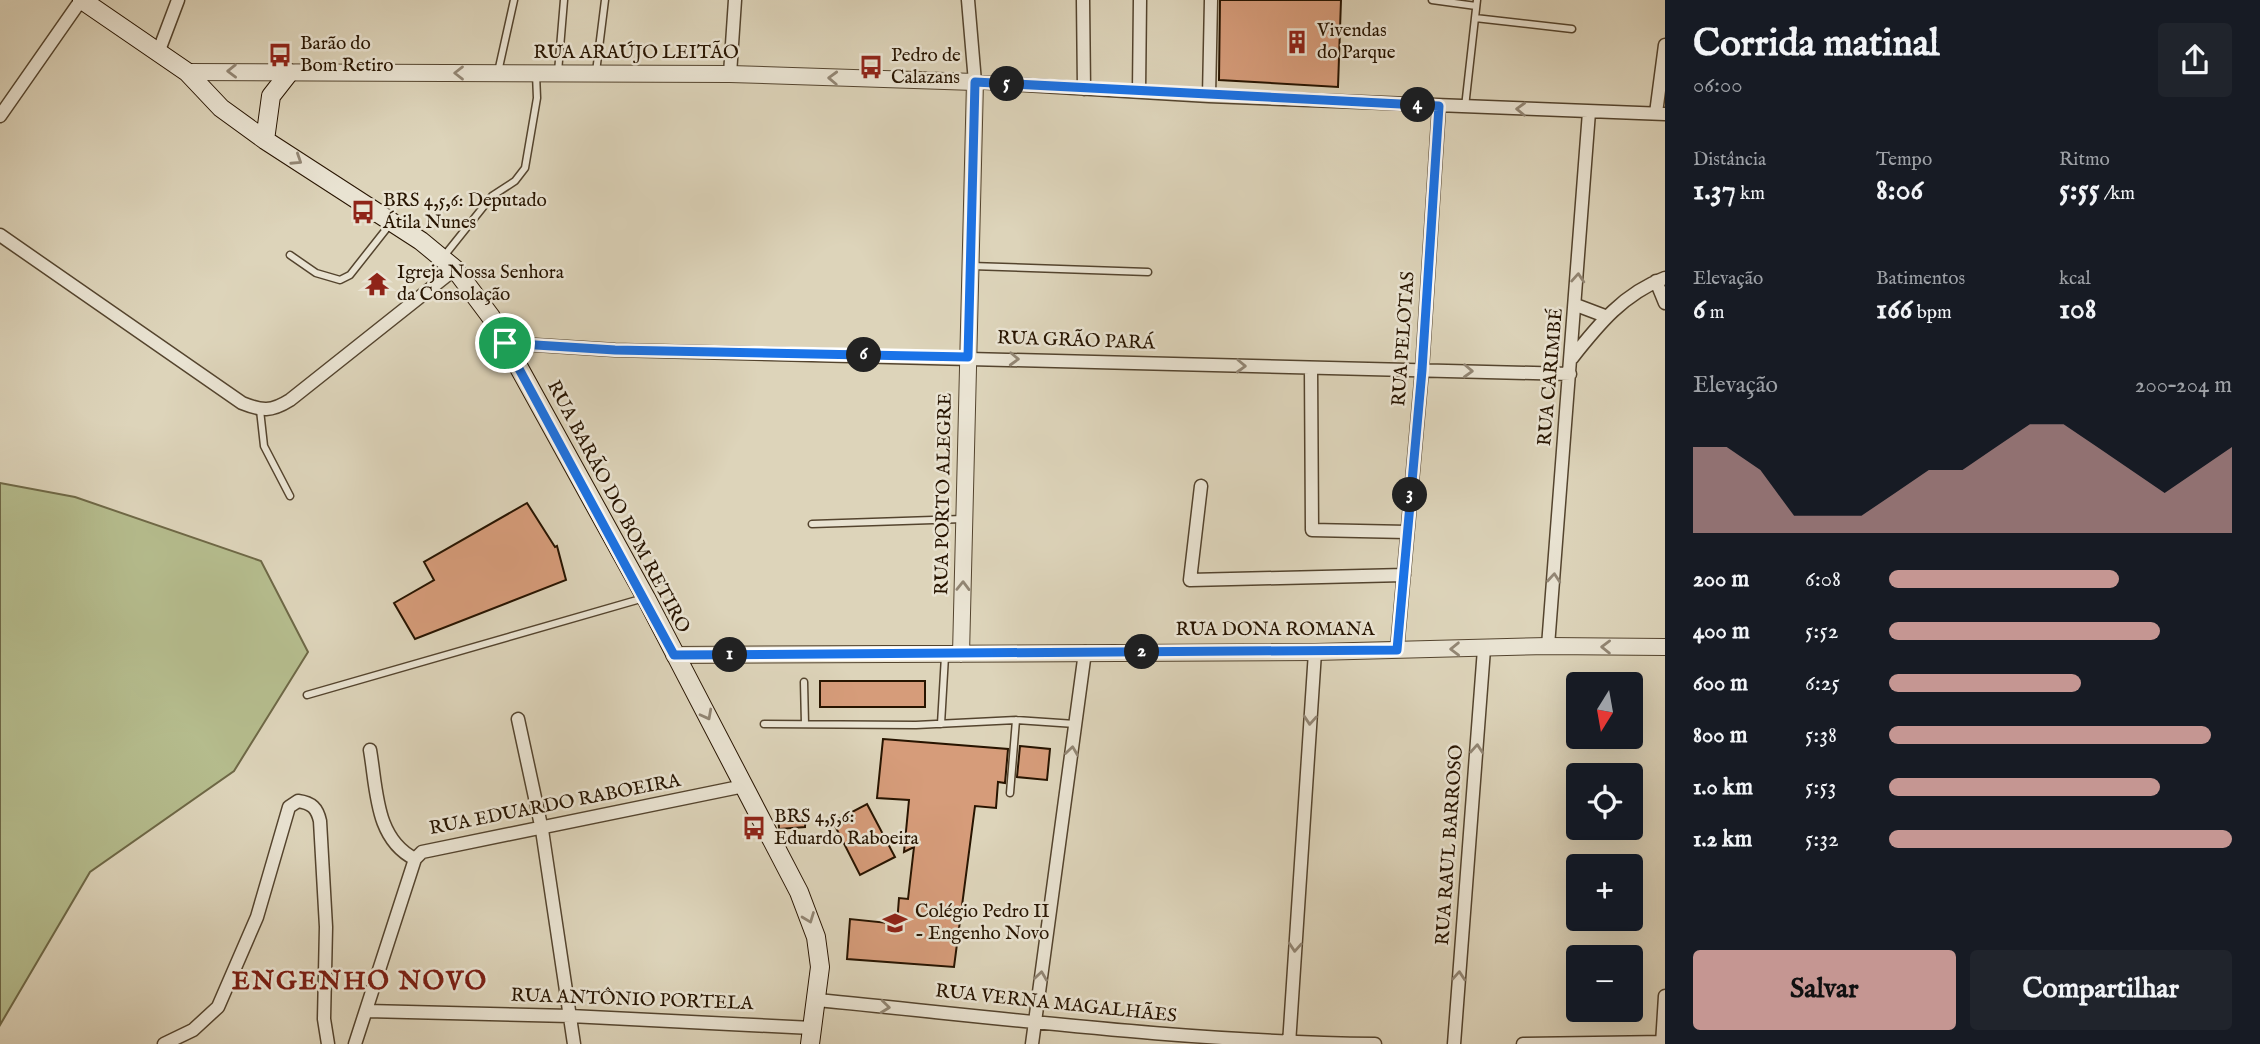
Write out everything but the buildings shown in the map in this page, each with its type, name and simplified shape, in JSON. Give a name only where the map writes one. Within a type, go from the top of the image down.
[{"type":"main road","name":"RUA BARÃO DO BOM RETIRO","points":[[81,0],[187,72],[221,108],[265,140],[392,222],[448,263],[491,317],[646,598],[799,892],[816,937],[820,967],[811,1036]]},
{"type":"main road","points":[[265,140],[271,96],[289,72]]},
{"type":"street","points":[[0,116],[81,0]]},
{"type":"street","points":[[158,52],[178,0]]},
{"type":"street","points":[[730,74],[735,0]]},
{"type":"street","points":[[968,0],[975,82]]},
{"type":"street","points":[[1083,0],[1084,89]]},
{"type":"street","points":[[1139,90],[1140,0]]},
{"type":"street","points":[[1209,96],[1211,0]]},
{"type":"street","points":[[1660,113],[1665,45]]},
{"type":"street","name":"RUA ARAÚJO LEITÃO","points":[[187,72],[730,74],[975,82],[1209,96],[1660,113]]},
{"type":"street","name":"RUA PORTO ALEGRE","points":[[953,654],[965,519],[975,82]]},
{"type":"street","name":"RUA PELOTAS","points":[[1397,650],[1422,370],[1439,106]]},
{"type":"street","name":"RUA CARIMBÉ","points":[[1548,646],[1590,111]]},
{"type":"street","points":[[0,235],[242,403],[260,410],[274,411],[448,263]]},
{"type":"street","points":[[1572,358],[1605,316],[1660,280],[1665,303]]},
{"type":"street","points":[[1576,305],[1605,316]]},
{"type":"street","name":"RUA GRÃO PARÁ","points":[[505,343],[615,350],[1570,374]]},
{"type":"street","points":[[1311,368],[1312,530],[1407,532]]},
{"type":"street","points":[[1201,486],[1190,580],[1404,575]]},
{"type":"street","name":"RUA DONA ROMANA","points":[[674,655],[1315,652],[1548,646],[1665,648]]},
{"type":"street","name":"RUA RAUL BARROSO","points":[[1454,1044],[1484,649]]},
{"type":"street","points":[[1032,1044],[1085,652]]},
{"type":"street","points":[[1289,1044],[1315,652]]},
{"type":"street","points":[[518,719],[542,830],[574,1044]]},
{"type":"street","name":"RUA EDUARDO RABOEIRA","points":[[370,750],[383,825],[399,851],[415,859],[422,852],[542,830],[744,786]]},
{"type":"street","points":[[164,1044],[193,1030],[218,1007],[257,917],[289,807],[298,802],[312,805],[320,821],[326,927],[324,1019],[328,1044]]},
{"type":"street","points":[[355,1044],[415,859]]},
{"type":"street","points":[[1523,1044],[1663,1043],[1665,996]]},
{"type":"street","name":"RUA VERNA MAGALHÃES","points":[[817,1000],[1161,1035],[1289,1044],[1375,1044]]},
{"type":"street","name":"RUA ANTÔNIO PORTELA","points":[[367,1011],[570,1016],[811,1036]]},
{"type":"lane","points":[[498,74],[514,0]]},
{"type":"lane","points":[[558,74],[564,0]]},
{"type":"lane","points":[[595,74],[605,0]]},
{"type":"lane","points":[[1432,0],[1476,3],[1465,107]]},
{"type":"lane","points":[[1475,18],[1572,29]]},
{"type":"lane","points":[[448,263],[481,208],[492,196],[515,181],[525,168],[537,98],[536,74]]},
{"type":"lane","points":[[290,255],[316,273],[340,280],[350,275],[392,222]]},
{"type":"lane","points":[[971,266],[1148,272]]},
{"type":"lane","points":[[260,410],[264,446],[290,496]]},
{"type":"lane","points":[[812,524],[965,519]]},
{"type":"lane","points":[[307,695],[646,598]]},
{"type":"lane","points":[[941,724],[953,654]]},
{"type":"lane","points":[[804,682],[805,723]]},
{"type":"lane","points":[[764,724],[941,724],[1016,720],[1075,724]]},
{"type":"lane","points":[[1010,793],[1016,720]]},
{"type":"green space","points":[[0,483],[75,497],[261,561],[308,652],[234,771],[90,872],[0,1025]]},
{"type":"place","name":"Vivendas do Parque","points":[[1297,42]]},
{"type":"place","name":"Barão do Bom Retiro","points":[[280,55]]},
{"type":"place","name":"Pedro de Calazans","points":[[871,67]]},
{"type":"place","name":"BRS 4,5,6: Deputado Átila Nunes","points":[[363,212]]},
{"type":"place","name":"Igreja Nossa Senhora da Consolação","points":[[377,284]]},
{"type":"place","name":"BRS 4,5,6: Eduardo Raboeira","points":[[754,828]]},
{"type":"place","name":"Colégio Pedro II - Engenho Novo","points":[[895,923]]},
{"type":"district","name":"ENGENHO NOVO","points":[[360,981]]},
{"type":"route","points":[[975,82],[1439,106],[1422,370],[1397,650],[674,655],[646,598],[505,343],[615,350],[968,357],[975,82]]}]
